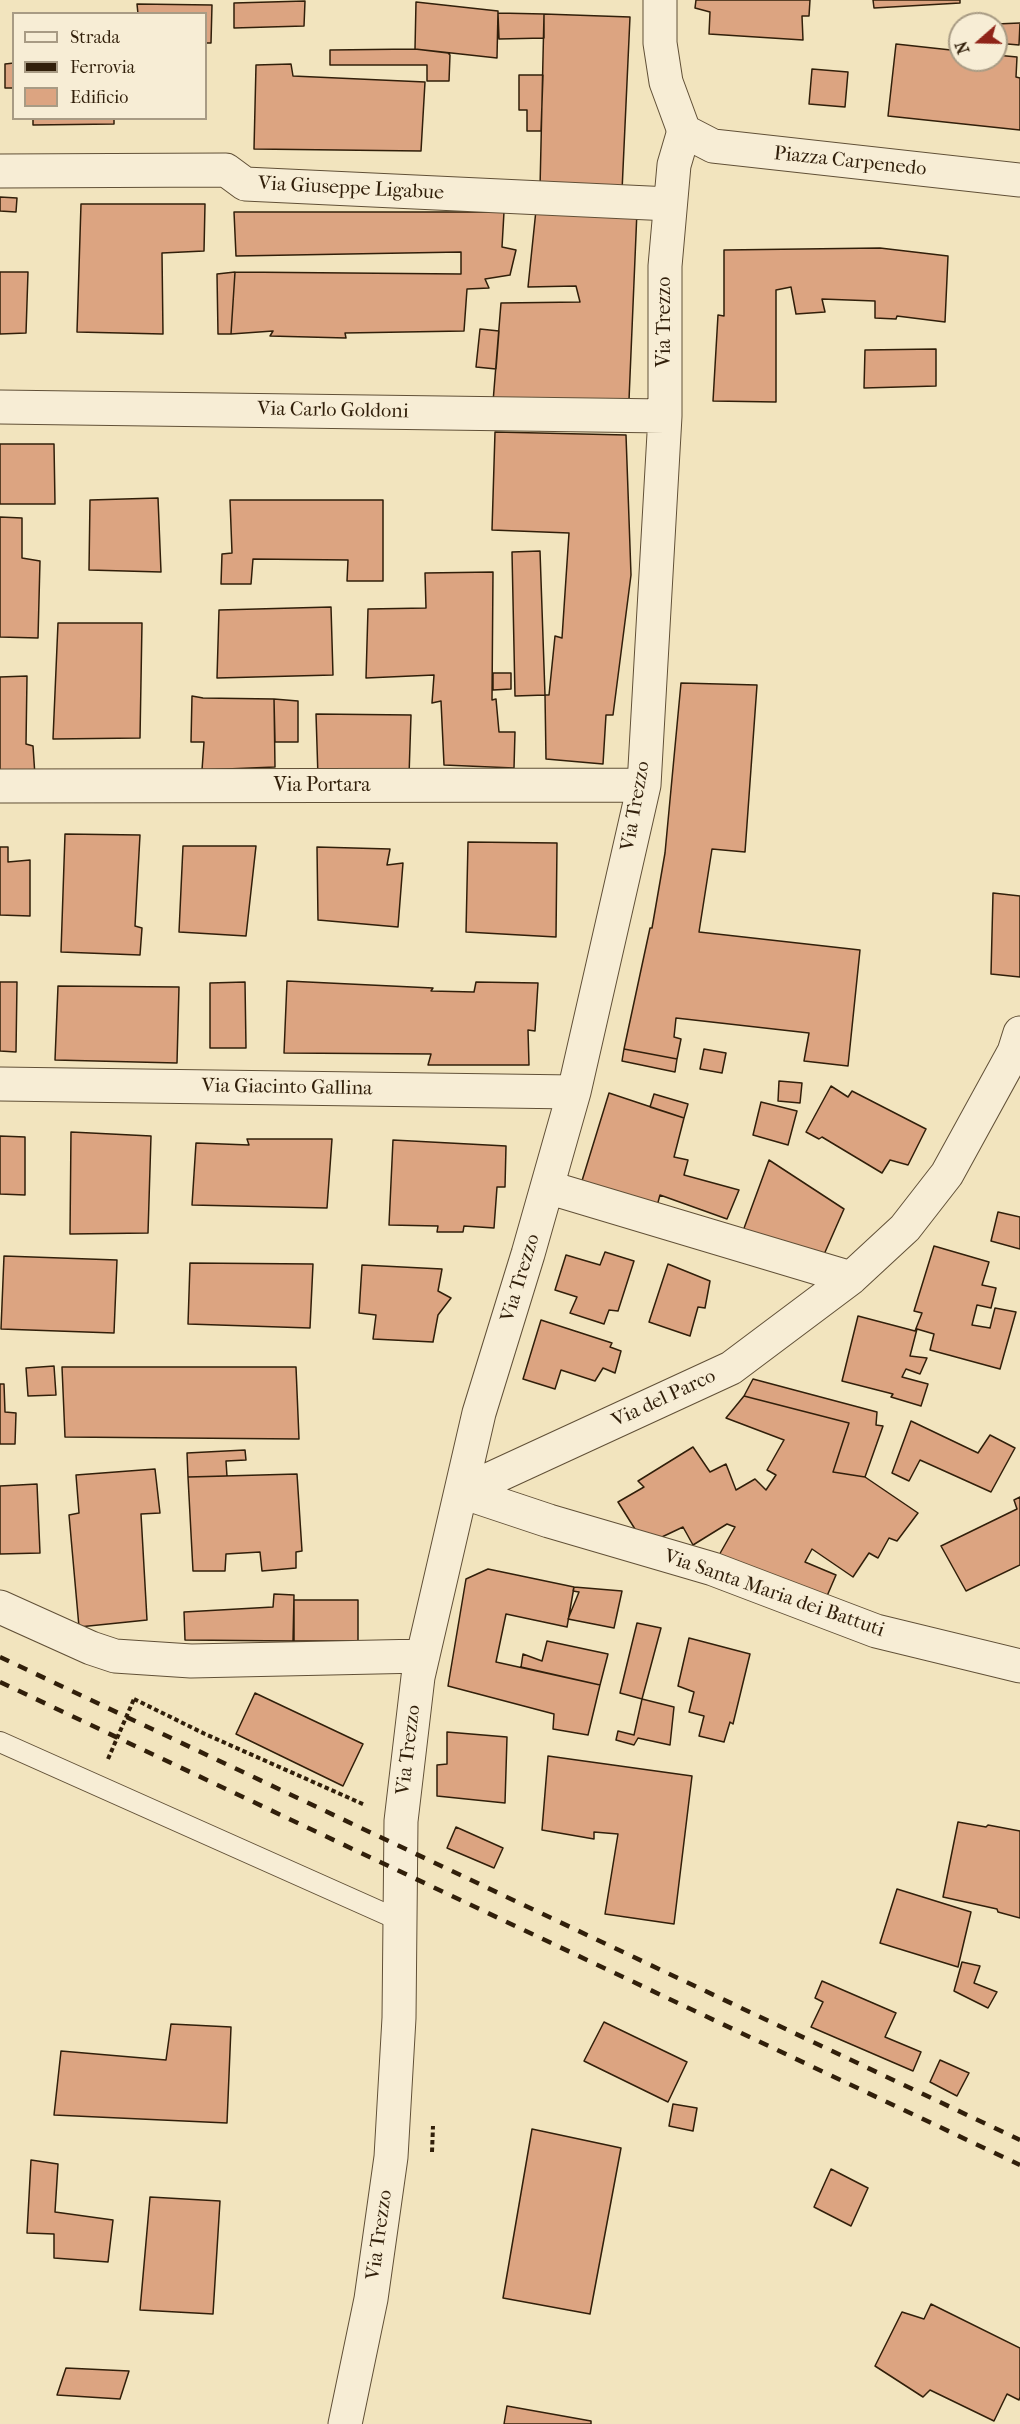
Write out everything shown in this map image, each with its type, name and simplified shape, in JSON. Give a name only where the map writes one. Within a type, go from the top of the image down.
[{"type":"street","points":[[660,0],[660,43],[666,82],[684,131]]},
{"type":"street","name":"Piazza Carpenedo","points":[[684,131],[712,146],[1020,180]]},
{"type":"street","name":"Via Trezzo","points":[[345,2424],[371,2299],[391,2157],[399,2018],[401,1821],[423,1656],[479,1413],[574,1092],[644,785],[665,416],[665,266],[674,165],[684,131]]},
{"type":"street","name":"Via Giuseppe Ligabue","points":[[0,171],[226,170],[244,184],[670,204]]},
{"type":"street","name":"Via Carlo Goldoni","points":[[0,407],[665,416]]},
{"type":"street","name":"Via Portara","points":[[0,786],[644,785]]},
{"type":"street","name":"Via del Parco","points":[[462,1492],[731,1368],[850,1278],[904,1228],[947,1174],[1014,1052],[1020,1033]]},
{"type":"street","name":"Via Giacinto Gallina","points":[[0,1084],[574,1092]]},
{"type":"street","points":[[547,1187],[850,1278]]},
{"type":"street","name":"Via Santa Maria dei Battuti","points":[[462,1492],[549,1521],[713,1569],[876,1632],[1020,1666]]},
{"type":"street","points":[[0,1607],[91,1648],[115,1656],[191,1661],[423,1656]]},
{"type":"lane","points":[[0,1742],[399,1920]]},
{"type":"path","points":[[108,1760],[134,1699],[205,1734],[401,1821]]},
{"type":"building","points":[[696,0],[810,0],[809,16],[802,16],[803,40],[709,34],[710,12],[695,8]]},
{"type":"building","points":[[873,0],[960,0],[960,3],[874,8]]},
{"type":"building","points":[[305,1],[304,26],[234,28],[234,3]]},
{"type":"building","points":[[416,2],[498,11],[497,58],[415,49]]},
{"type":"building","points":[[137,4],[212,5],[211,43],[207,43],[207,12],[138,12]]},
{"type":"building","points":[[498,13],[544,14],[544,38],[499,39]]},
{"type":"building","points":[[544,14],[630,17],[622,191],[540,188]]},
{"type":"building","points":[[1020,23],[1019,45],[1008,44],[1008,24]]},
{"type":"building","points":[[896,44],[948,50],[948,72],[1008,72],[1008,56],[1017,57],[1016,77],[1020,78],[1020,130],[888,116]]},
{"type":"building","points":[[415,49],[448,53],[450,55],[449,81],[427,81],[427,65],[330,65],[330,50]]},
{"type":"building","points":[[12,63],[12,88],[5,88],[5,64]]},
{"type":"building","points":[[291,64],[293,76],[425,82],[421,151],[254,149],[256,65]]},
{"type":"building","points":[[812,69],[848,72],[845,107],[809,104]]},
{"type":"building","points":[[519,75],[543,75],[541,131],[527,131],[527,110],[519,110]]},
{"type":"building","points":[[33,120],[114,120],[114,124],[33,125]]},
{"type":"building","points":[[0,197],[17,198],[16,212],[0,211]]},
{"type":"building","points":[[81,204],[205,204],[204,251],[162,253],[163,334],[77,332]]},
{"type":"building","points":[[536,210],[637,211],[629,400],[493,402],[501,303],[580,302],[576,286],[528,287]]},
{"type":"building","points":[[234,212],[504,212],[502,247],[516,250],[510,275],[485,279],[489,288],[467,289],[464,331],[345,333],[346,338],[270,336],[273,331],[231,334],[235,272],[461,274],[461,252],[236,256]]},
{"type":"building","points":[[880,248],[948,256],[945,322],[897,316],[896,319],[875,318],[875,301],[822,299],[825,312],[796,314],[791,287],[776,290],[776,402],[713,401],[718,315],[724,316],[724,250]]},
{"type":"building","points":[[0,272],[28,272],[26,333],[0,334]]},
{"type":"building","points":[[235,272],[231,334],[218,334],[217,274]]},
{"type":"building","points":[[480,329],[499,331],[496,369],[476,367]]},
{"type":"building","points":[[936,349],[936,386],[864,388],[865,350]]},
{"type":"building","points":[[495,432],[626,435],[631,575],[613,715],[606,715],[603,764],[546,759],[545,695],[549,695],[555,636],[562,638],[569,533],[492,530]]},
{"type":"building","points":[[0,444],[54,444],[55,504],[0,504]]},
{"type":"building","points":[[158,498],[161,572],[89,570],[90,500]]},
{"type":"building","points":[[230,500],[383,500],[383,581],[347,581],[348,560],[253,559],[251,584],[221,584],[222,554],[232,553]]},
{"type":"building","points":[[0,517],[22,518],[22,558],[40,561],[38,638],[0,637]]},
{"type":"building","points":[[540,551],[545,695],[515,696],[512,552]]},
{"type":"building","points":[[493,572],[492,700],[496,699],[499,732],[515,732],[514,768],[444,765],[441,701],[432,703],[434,675],[366,678],[368,609],[426,608],[425,573]]},
{"type":"building","points":[[331,607],[333,675],[217,678],[219,610]]},
{"type":"building","points":[[58,623],[142,623],[140,738],[53,739]]},
{"type":"building","points":[[493,673],[511,673],[511,689],[493,690]]},
{"type":"building","points":[[27,676],[26,744],[33,746],[35,776],[0,776],[0,677]]},
{"type":"building","points":[[681,683],[757,685],[745,852],[712,849],[699,932],[860,950],[848,1066],[804,1061],[809,1033],[676,1018],[674,1037],[681,1039],[677,1059],[624,1049],[650,928],[652,928],[665,853]]},
{"type":"building","points":[[192,696],[274,699],[275,767],[202,770],[204,742],[191,742]]},
{"type":"building","points":[[274,699],[298,701],[298,742],[275,742]]},
{"type":"building","points":[[316,714],[411,715],[409,776],[318,777]]},
{"type":"building","points":[[65,834],[140,835],[135,926],[142,928],[140,955],[61,952]]},
{"type":"building","points":[[468,842],[557,843],[556,937],[466,932]]},
{"type":"building","points":[[183,846],[256,846],[246,936],[179,932]]},
{"type":"building","points":[[0,847],[8,847],[8,862],[30,860],[30,916],[0,915]]},
{"type":"building","points":[[317,847],[390,849],[387,865],[403,863],[398,927],[318,920]]},
{"type":"building","points":[[993,893],[1020,896],[1020,977],[991,974]]},
{"type":"building","points":[[287,981],[474,992],[476,982],[538,983],[535,1031],[528,1030],[529,1065],[428,1065],[431,1054],[284,1053]]},
{"type":"building","points":[[0,982],[17,982],[16,1052],[0,1051]]},
{"type":"building","points":[[245,982],[246,1048],[210,1048],[210,983]]},
{"type":"building","points":[[58,986],[179,987],[177,1063],[55,1060]]},
{"type":"building","points":[[624,1049],[677,1059],[675,1072],[622,1061]]},
{"type":"building","points":[[704,1049],[726,1053],[722,1073],[700,1069]]},
{"type":"building","points":[[779,1081],[802,1083],[800,1103],[778,1101]]},
{"type":"building","points":[[831,1086],[848,1097],[852,1091],[926,1129],[908,1165],[890,1160],[882,1173],[822,1137],[819,1139],[806,1132]]},
{"type":"building","points":[[609,1093],[684,1118],[674,1157],[688,1160],[684,1175],[739,1190],[727,1219],[660,1195],[657,1206],[581,1184]]},
{"type":"building","points":[[654,1094],[688,1104],[684,1118],[650,1107]]},
{"type":"building","points":[[761,1102],[797,1111],[788,1145],[753,1135]]},
{"type":"building","points":[[71,1132],[151,1136],[148,1233],[70,1234]]},
{"type":"building","points":[[0,1136],[25,1137],[25,1195],[0,1194]]},
{"type":"building","points":[[247,1139],[332,1139],[327,1208],[192,1205],[196,1143],[249,1145]]},
{"type":"building","points":[[393,1140],[506,1146],[505,1187],[497,1187],[494,1228],[464,1226],[463,1232],[437,1232],[438,1226],[389,1225]]},
{"type":"building","points":[[769,1160],[844,1209],[822,1259],[743,1231]]},
{"type":"building","points":[[998,1212],[1020,1217],[1020,1249],[991,1241]]},
{"type":"building","points":[[934,1246],[989,1262],[982,1285],[996,1288],[991,1308],[977,1305],[972,1325],[990,1328],[995,1308],[1016,1312],[1000,1369],[930,1350],[934,1334],[917,1329],[910,1356],[927,1358],[920,1374],[906,1369],[902,1377],[928,1384],[921,1406],[891,1397],[893,1394],[842,1381],[858,1316],[915,1331],[922,1313],[914,1311]]},
{"type":"building","points":[[605,1252],[634,1261],[618,1311],[609,1310],[604,1324],[570,1313],[577,1297],[555,1290],[566,1255],[600,1265]]},
{"type":"building","points":[[4,1256],[117,1260],[114,1333],[1,1329]]},
{"type":"building","points":[[190,1263],[313,1264],[310,1328],[188,1324]]},
{"type":"building","points":[[668,1264],[710,1281],[705,1308],[698,1307],[690,1336],[649,1322]]},
{"type":"building","points":[[362,1265],[442,1269],[438,1291],[451,1298],[438,1315],[433,1342],[373,1339],[376,1315],[359,1313]]},
{"type":"building","points":[[541,1320],[612,1343],[610,1347],[621,1351],[615,1373],[603,1368],[595,1381],[561,1370],[555,1389],[523,1379]]},
{"type":"building","points":[[54,1366],[56,1395],[28,1396],[26,1368]]},
{"type":"building","points":[[62,1367],[296,1367],[299,1439],[65,1437]]},
{"type":"building","points":[[753,1379],[877,1412],[876,1425],[883,1426],[865,1477],[833,1472],[849,1423],[744,1396]]},
{"type":"building","points":[[0,1384],[4,1384],[5,1412],[16,1413],[15,1444],[0,1444]]},
{"type":"building","points":[[744,1396],[849,1423],[833,1472],[865,1477],[918,1513],[897,1541],[889,1538],[878,1558],[869,1553],[853,1577],[812,1549],[805,1562],[836,1575],[824,1603],[714,1564],[735,1527],[727,1524],[693,1545],[683,1527],[645,1545],[618,1502],[644,1487],[638,1481],[693,1447],[710,1472],[726,1464],[736,1490],[755,1479],[766,1490],[776,1475],[767,1470],[784,1440],[726,1418]]},
{"type":"building","points":[[911,1421],[978,1453],[990,1435],[1015,1448],[991,1492],[920,1460],[909,1481],[892,1473]]},
{"type":"building","points":[[245,1450],[246,1460],[226,1461],[227,1476],[188,1477],[187,1453]]},
{"type":"building","points":[[155,1469],[160,1513],[141,1514],[147,1620],[79,1627],[69,1515],[79,1513],[76,1475]]},
{"type":"building","points":[[297,1474],[302,1551],[296,1552],[296,1568],[262,1571],[260,1552],[226,1554],[225,1571],[193,1571],[188,1477]]},
{"type":"building","points":[[37,1484],[40,1553],[0,1554],[0,1486]]},
{"type":"building","points":[[1020,1497],[1020,1565],[966,1591],[941,1546],[1017,1509],[1014,1500]]},
{"type":"building","points":[[488,1569],[574,1587],[567,1627],[506,1614],[496,1662],[600,1685],[588,1735],[553,1729],[554,1714],[448,1686],[466,1579]]},
{"type":"building","points":[[574,1587],[622,1591],[614,1628],[568,1619],[579,1592],[573,1591]]},
{"type":"building","points":[[274,1594],[294,1595],[293,1641],[185,1640],[184,1612],[273,1607]]},
{"type":"building","points":[[294,1600],[358,1600],[358,1641],[294,1641]]},
{"type":"building","points":[[637,1623],[661,1628],[642,1699],[620,1693]]},
{"type":"building","points":[[689,1638],[750,1654],[733,1724],[730,1722],[724,1742],[699,1736],[704,1716],[689,1712],[694,1692],[678,1686]]},
{"type":"building","points":[[547,1641],[608,1654],[600,1685],[521,1667],[523,1654],[542,1661]]},
{"type":"building","points":[[255,1693],[363,1744],[343,1786],[236,1734]]},
{"type":"building","points":[[642,1699],[674,1707],[670,1745],[638,1738],[634,1745],[616,1740],[618,1731],[634,1735]]},
{"type":"building","points":[[447,1732],[507,1737],[505,1803],[437,1796],[437,1765],[447,1764]]},
{"type":"building","points":[[548,1756],[692,1776],[674,1924],[605,1914],[618,1834],[594,1832],[594,1839],[542,1830]]},
{"type":"building","points":[[958,1822],[1020,1831],[1020,1918],[998,1912],[997,1909],[943,1897]]},
{"type":"building","points":[[456,1827],[503,1848],[494,1868],[447,1848]]},
{"type":"building","points":[[897,1889],[971,1912],[958,1967],[880,1943]]},
{"type":"building","points":[[962,1962],[980,1966],[974,1983],[997,1992],[988,2008],[954,1991]]},
{"type":"building","points":[[822,1981],[896,2013],[885,2037],[921,2052],[913,2071],[811,2027],[823,2002],[815,1998]]},
{"type":"building","points":[[604,2022],[687,2062],[668,2102],[584,2061]]},
{"type":"building","points":[[171,2024],[231,2027],[227,2123],[54,2115],[61,2051],[166,2060]]},
{"type":"building","points":[[940,2060],[969,2073],[957,2096],[930,2082]]},
{"type":"building","points":[[673,2104],[697,2108],[693,2131],[669,2126]]},
{"type":"building","points":[[532,2129],[621,2148],[590,2314],[503,2298]]},
{"type":"building","points":[[31,2160],[58,2164],[55,2212],[113,2220],[108,2262],[54,2258],[54,2234],[27,2233]]},
{"type":"building","points":[[831,2169],[868,2188],[851,2226],[814,2207]]},
{"type":"building","points":[[150,2197],[220,2201],[213,2314],[140,2310]]},
{"type":"building","points":[[931,2304],[1020,2348],[1019,2400],[1007,2394],[994,2421],[930,2390],[923,2397],[875,2366],[902,2312],[924,2319]]},
{"type":"building","points":[[66,2368],[129,2371],[120,2399],[57,2395]]},
{"type":"building","points":[[507,2406],[591,2421],[591,2424],[504,2424]]},
{"type":"railway","points":[[0,1657],[1020,2140]]},
{"type":"railway","points":[[0,1682],[1020,2165]]}]
